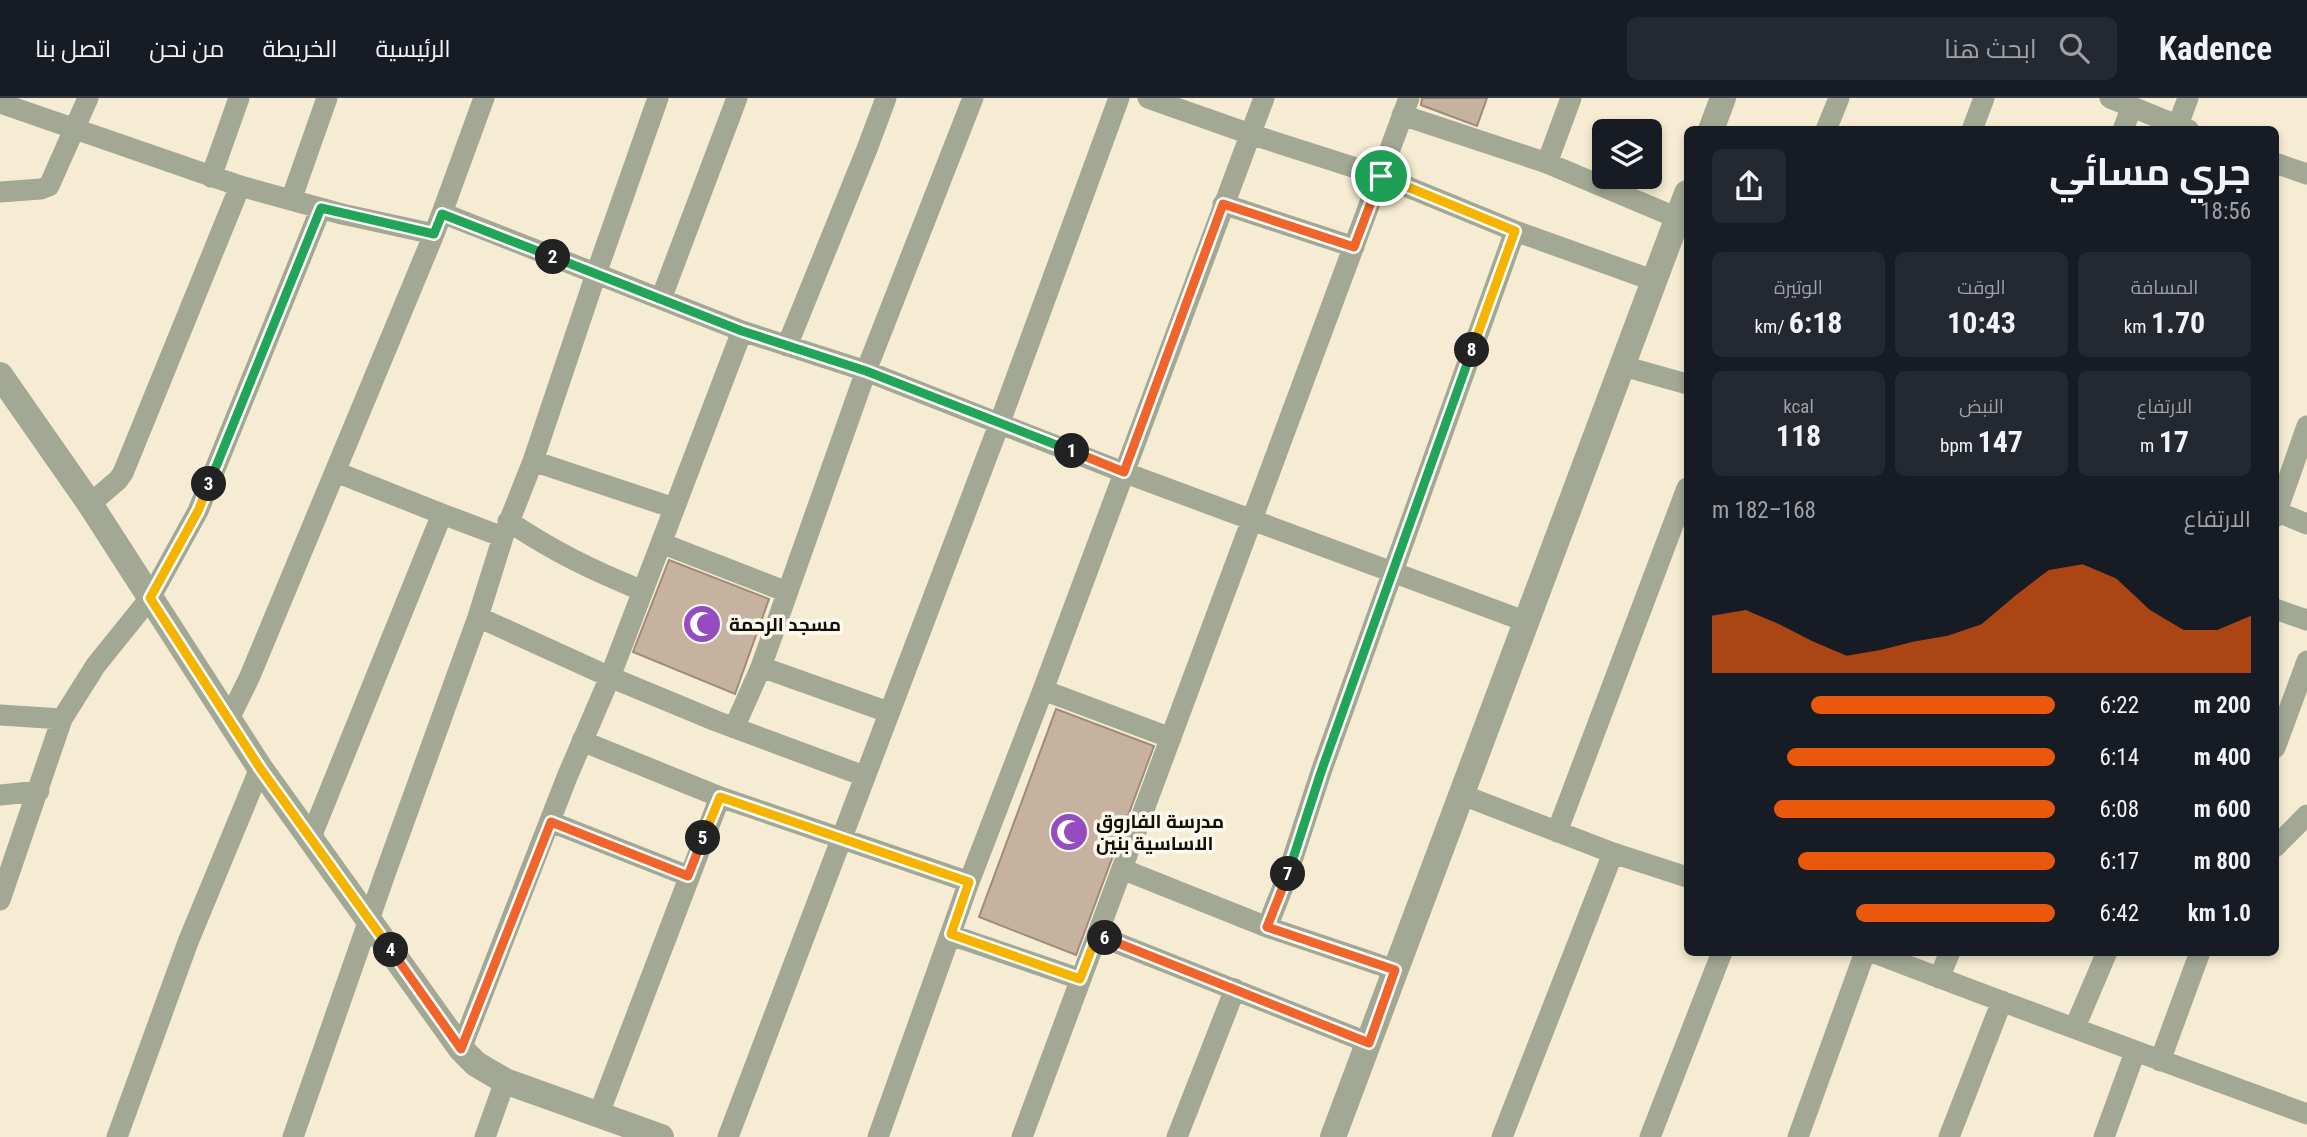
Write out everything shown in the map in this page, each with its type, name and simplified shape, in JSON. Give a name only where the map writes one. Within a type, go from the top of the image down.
[{"type":"street","points":[[0,192],[49,186],[88,98]]},
{"type":"street","points":[[211,177],[239,98]]},
{"type":"street","points":[[291,200],[327,98]]},
{"type":"street","points":[[229,719],[250,676],[434,234],[484,98]]},
{"type":"street","points":[[293,1137],[478,617],[506,529],[533,461],[658,98]]},
{"type":"street","points":[[661,299],[736,98]]},
{"type":"street","points":[[787,346],[886,98]]},
{"type":"street","points":[[734,728],[761,667],[866,371],[973,98]]},
{"type":"street","points":[[728,1137],[1000,422],[1119,98]]},
{"type":"street","points":[[1148,98],[1381,176],[1515,231],[1655,281]]},
{"type":"street","points":[[878,1137],[969,882],[1264,98]]},
{"type":"street","points":[[1547,163],[1571,98]]},
{"type":"street","points":[[1712,126],[1723,98]]},
{"type":"street","points":[[1828,126],[1839,98]]},
{"type":"street","points":[[1974,126],[1984,98]]},
{"type":"street","points":[[2110,98],[2181,126]]},
{"type":"street","points":[[2183,126],[2188,98]]},
{"type":"street","points":[[0,103],[240,186],[434,234]]},
{"type":"street","points":[[2124,126],[2132,106]]},
{"type":"street","points":[[1022,1137],[1406,107],[1682,220],[1655,281],[1460,793],[1333,1137]]},
{"type":"street","points":[[2279,164],[2307,174]]},
{"type":"street","points":[[90,504],[118,480],[123,472],[240,186]]},
{"type":"street","points":[[1223,204],[1354,247]]},
{"type":"street","points":[[0,900],[62,719],[96,665],[150,598],[198,511],[321,208]]},
{"type":"street","points":[[442,214],[742,331],[866,371],[1124,472],[1527,622]]},
{"type":"street","points":[[1267,927],[1515,231]]},
{"type":"street","points":[[461,1049],[582,741],[610,677],[742,331]]},
{"type":"street","points":[[1623,366],[1684,383]]},
{"type":"street","points":[[0,375],[90,504],[260,768],[461,1049],[477,1065],[505,1081],[662,1137]]},
{"type":"street","points":[[2279,505],[2307,426]]},
{"type":"street","points":[[533,461],[674,509]]},
{"type":"street","points":[[336,472],[442,514],[506,529],[575,563],[643,591]]},
{"type":"street","points":[[1557,832],[1684,496]]},
{"type":"street","points":[[311,837],[442,514]]},
{"type":"street","points":[[2279,514],[2307,523]]},
{"type":"street","points":[[661,543],[787,592]]},
{"type":"street","points":[[2279,610],[2307,620]]},
{"type":"street","points":[[478,617],[610,677],[734,728],[864,776]]},
{"type":"street","points":[[2279,741],[2300,704],[2307,662]]},
{"type":"street","points":[[761,667],[888,712]]},
{"type":"street","points":[[1043,690],[1171,738]]},
{"type":"street","points":[[0,716],[62,719]]},
{"type":"street","points":[[582,741],[720,797],[969,882]]},
{"type":"street","points":[[117,1137],[188,942],[260,768]]},
{"type":"street","points":[[0,795],[39,791]]},
{"type":"street","points":[[1460,793],[1613,853],[1684,876]]},
{"type":"street","points":[[598,1116],[720,797]]},
{"type":"street","points":[[2279,843],[2307,815]]},
{"type":"street","points":[[551,822],[688,876]]},
{"type":"street","points":[[1502,1137],[1613,853]]},
{"type":"street","points":[[1122,869],[1267,927],[1395,970]]},
{"type":"street","points":[[951,934],[1080,979]]},
{"type":"street","points":[[1097,935],[1369,1043]]},
{"type":"street","points":[[1650,1137],[1720,956]]},
{"type":"street","points":[[1798,1137],[1864,956]]},
{"type":"street","points":[[1882,956],[2307,1114]]},
{"type":"street","points":[[1940,978],[1948,956]]},
{"type":"street","points":[[2076,1027],[2105,956]]},
{"type":"street","points":[[2161,1061],[2199,956]]},
{"type":"street","points":[[1177,1137],[1235,989]]},
{"type":"street","points":[[1949,1137],[2002,1001]]},
{"type":"street","points":[[2104,1137],[2135,1052]]},
{"type":"street","points":[[485,1137],[505,1081]]},
{"type":"building","points":[[1422,98],[1487,98],[1477,126],[1421,105]]},
{"type":"building","name":"مسجد الرحمة","points":[[669,560],[769,599],[735,694],[633,652]]},
{"type":"building","name":"مدرسة الفاروق الاساسية بنين","points":[[1056,709],[1154,746],[1076,955],[979,917]]},
{"type":"place","name":"مسجد الرحمة","points":[[702,624]]},
{"type":"place","name":"مدرسة الفاروق الاساسية بنين","points":[[1069,832]]},
{"type":"route","points":[[1381,176],[1515,231],[1267,927],[1395,970],[1369,1043],[1097,935],[1080,979],[951,934],[969,882],[720,797],[688,876],[551,822],[461,1049],[260,768],[150,598],[198,511],[321,208],[434,234],[442,214],[742,331],[866,371],[1124,472],[1223,204],[1354,247],[1381,176]]}]
